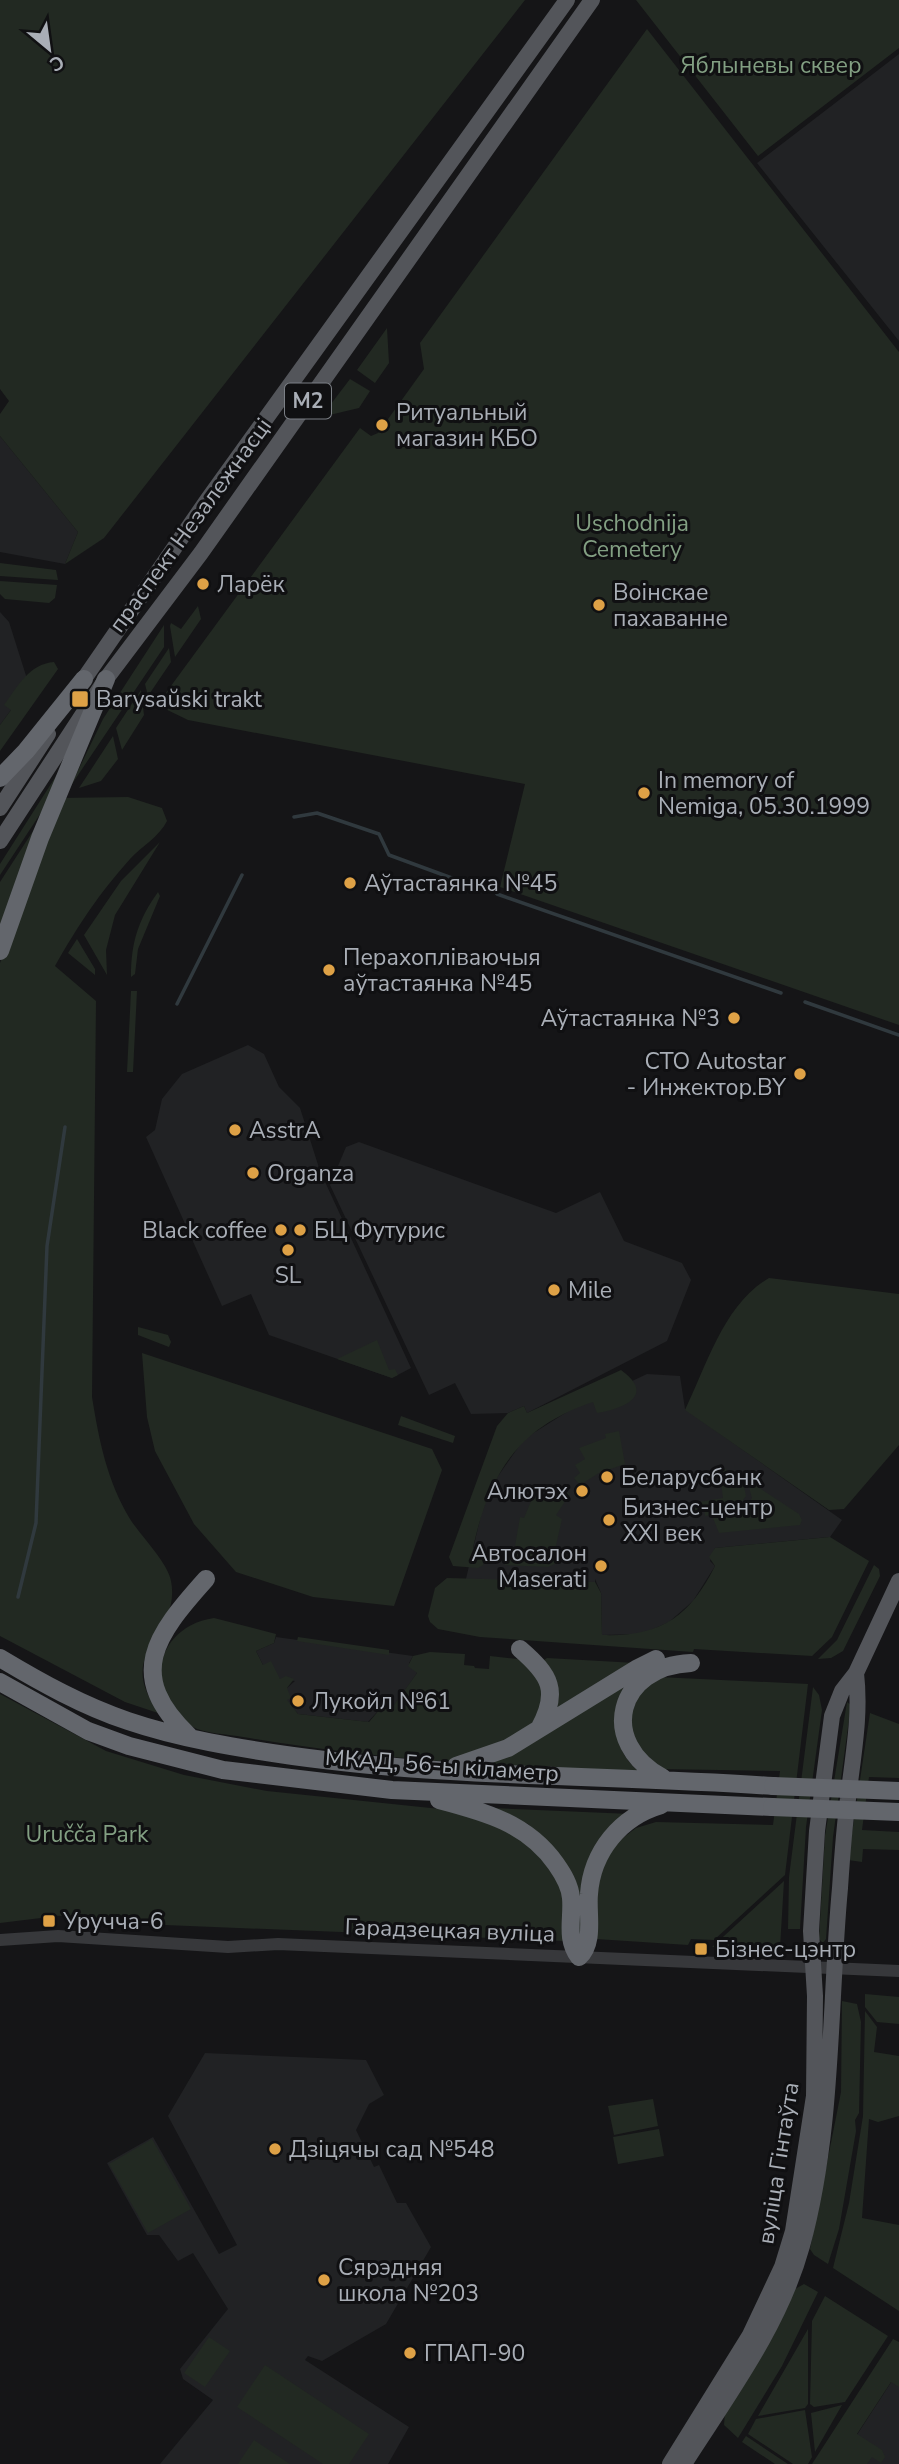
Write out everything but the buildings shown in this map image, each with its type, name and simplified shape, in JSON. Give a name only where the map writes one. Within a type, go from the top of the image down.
[{"type":"highway","points":[[0,951],[40,838],[106,678]]},
{"type":"highway","points":[[0,778],[26,751],[84,679]]},
{"type":"highway","points":[[192,1738],[163,1709],[152,1678],[153,1660],[167,1628],[206,1579]]},
{"type":"highway","points":[[520,1649],[542,1670],[549,1682],[548,1713],[539,1729]]},
{"type":"highway","name":"МКАД, 56-ы кіламетр","points":[[0,1658],[38,1681],[125,1720],[192,1738],[358,1765],[439,1771],[899,1791]]},
{"type":"highway","points":[[439,1771],[508,1748],[638,1668],[656,1660]]},
{"type":"highway","points":[[663,1779],[646,1769],[630,1748],[622,1726],[626,1703],[630,1691],[652,1672],[691,1663]]},
{"type":"highway","name":"МКАД, 56-ы кіламетр","points":[[0,1682],[88,1731],[173,1759],[223,1770],[392,1790],[899,1812]]},
{"type":"highway","points":[[392,1790],[483,1811],[519,1827],[534,1839],[555,1863],[569,1889],[571,1940],[579,1957]]},
{"type":"highway","points":[[579,1957],[587,1945],[592,1872],[605,1844],[627,1822],[646,1811],[671,1803]]},
{"type":"main road","name":"праспект Незалежнасці","points":[[0,808],[84,679],[208,499],[567,0]]},
{"type":"main road","name":"праспект Незалежнасці","points":[[0,841],[106,678],[201,553],[592,0]]},
{"type":"main road","name":"вуліца Гінтаўта","points":[[684,2464],[782,2267],[793,2231],[814,2096],[814,1968],[811,1931],[821,1797],[832,1716],[842,1691],[856,1673],[899,1581]]},
{"type":"main road","name":"вуліца Гінтаўта","points":[[670,2464],[754,2356],[783,2296],[802,2246],[826,2117],[834,1968],[848,1800],[860,1719],[856,1673]]},
{"type":"street","name":"Гарадзецкая вуліца","points":[[0,1940],[69,1936],[228,1947],[278,1944],[899,1971]]},
{"type":"shaded area","points":[[899,54],[899,341],[757,163]]},
{"type":"shaded area","points":[[0,436],[78,532],[65,564],[0,552]]},
{"type":"shaded area","points":[[0,612],[9,622],[29,685],[0,725]]},
{"type":"shaded area","points":[[248,1045],[264,1054],[279,1087],[300,1108],[320,1171],[411,1368],[392,1378],[269,1335],[251,1294],[222,1306],[146,1137],[155,1130],[162,1099],[182,1074]]},
{"type":"shaded area","points":[[359,1142],[556,1213],[600,1192],[624,1241],[682,1263],[691,1280],[667,1341],[527,1413],[524,1406],[508,1413],[471,1414],[455,1383],[429,1395],[330,1185],[346,1147]]},
{"type":"shaded area","points":[[647,1374],[680,1376],[685,1409],[842,1520],[830,1537],[715,1548],[710,1561],[715,1566],[693,1601],[669,1622],[642,1634],[602,1635],[601,1593],[595,1579],[595,1588],[465,1583],[481,1515],[491,1486],[524,1439],[570,1410]]},
{"type":"shaded area","points":[[276,1637],[413,1656],[409,1663],[417,1673],[394,1706],[386,1702],[368,1722],[298,1714],[286,1700],[287,1688],[295,1681],[280,1679],[263,1665],[256,1651],[274,1643]]},
{"type":"shaded area","points":[[205,2053],[366,2060],[384,2095],[369,2104],[356,2130],[374,2167],[379,2165],[397,2203],[406,2203],[431,2247],[386,2324],[322,2361],[308,2356],[305,2360],[409,2427],[388,2464],[160,2464],[213,2400],[183,2379],[180,2369],[228,2309],[193,2253],[178,2261],[159,2235],[147,2235],[107,2163],[153,2137],[219,2254],[237,2245],[168,2116]]},
{"type":"shaded area","points":[[899,2370],[899,2464],[838,2464],[851,2444]]},
{"type":"green space","points":[[0,0],[525,0],[104,538],[65,564],[78,532],[0,436],[0,414],[9,401],[0,389]]},
{"type":"green space","name":"Яблыневы сквер","points":[[636,0],[899,0],[899,48],[758,156]]},
{"type":"green space","name":"Uschodnija Cemetery","points":[[647,29],[899,352],[899,1025],[500,887],[525,784],[188,720],[157,705],[360,428],[371,436],[378,433],[424,369],[420,343]]},
{"type":"green space","points":[[387,328],[389,363],[375,383],[357,370]]},
{"type":"green space","points":[[350,379],[370,391],[359,408],[321,417]]},
{"type":"green space","points":[[0,563],[56,570],[58,580],[0,576]]},
{"type":"green space","points":[[0,581],[57,585],[55,598],[49,603],[5,599],[0,594]]},
{"type":"green space","points":[[198,606],[201,619],[175,657],[171,623],[181,629]]},
{"type":"green space","points":[[164,625],[164,647],[70,787],[103,719]]},
{"type":"green space","points":[[169,648],[171,662],[148,696],[145,684]]},
{"type":"green space","points":[[54,662],[58,669],[0,751],[0,725],[11,710],[4,705],[31,671]]},
{"type":"green space","points":[[141,690],[144,715],[122,750],[116,728]]},
{"type":"green space","points":[[113,736],[118,759],[101,781],[79,788]]},
{"type":"green space","points":[[70,754],[52,796],[0,875],[0,864]]},
{"type":"green space","points":[[128,797],[162,808],[167,821],[160,832],[130,859],[108,885],[55,966],[96,1001],[92,1397],[101,1444],[115,1490],[130,1519],[160,1558],[171,1581],[172,1600],[145,1660],[143,1675],[147,1693],[161,1714],[125,1702],[0,1636],[0,963],[60,798]]},
{"type":"green space","points":[[53,800],[0,937],[0,882]]},
{"type":"green space","points":[[160,842],[115,915],[106,950],[107,975],[84,935],[121,881]]},
{"type":"green space","points":[[158,892],[160,896],[138,949],[135,974],[131,977],[132,953],[137,932],[145,912]]},
{"type":"green space","points":[[77,939],[95,969],[95,975],[68,953]]},
{"type":"green space","points":[[131,991],[137,991],[133,1072],[127,1072]]},
{"type":"green space","points":[[769,1278],[899,1294],[899,1445],[844,1509],[829,1510],[685,1410],[728,1319],[753,1289]]},
{"type":"green space","points":[[138,1327],[168,1335],[171,1342],[169,1347],[138,1335]]},
{"type":"green space","points":[[377,1340],[389,1370],[395,1369],[398,1375],[392,1378],[337,1359]]},
{"type":"green space","points":[[142,1353],[432,1449],[442,1470],[394,1606],[313,1597],[236,1572],[194,1524],[155,1451],[147,1417]]},
{"type":"green space","points":[[621,1370],[636,1387],[632,1400],[597,1413],[593,1402],[567,1412],[526,1440],[498,1476],[488,1497],[473,1548],[485,1554],[483,1565],[478,1568],[453,1566],[449,1557],[497,1426],[508,1413],[524,1406],[527,1413]]},
{"type":"green space","points":[[401,1416],[455,1436],[453,1443],[398,1425]]},
{"type":"green space","points":[[619,1431],[625,1464],[599,1473],[580,1485],[574,1478],[580,1473],[575,1465],[585,1459],[579,1448],[606,1438],[605,1434]]},
{"type":"green space","points":[[724,1468],[743,1481],[746,1496],[735,1511],[705,1516],[704,1509],[681,1512],[680,1505],[723,1498],[720,1475]]},
{"type":"green space","points":[[747,1480],[799,1514],[802,1520],[800,1525],[719,1533],[713,1518],[741,1513],[752,1498]]},
{"type":"green space","points":[[562,1488],[570,1494],[556,1515],[562,1519],[555,1550],[561,1551],[557,1563],[548,1567],[505,1565],[503,1555],[514,1552],[520,1517],[524,1518],[534,1494],[544,1499],[550,1490],[557,1494]]},
{"type":"green space","points":[[830,1537],[869,1561],[832,1637],[812,1656],[694,1649],[693,1652],[480,1637],[438,1629],[428,1616],[435,1588],[447,1578],[595,1582],[601,1593],[602,1635],[640,1632],[670,1621],[694,1599],[715,1566],[709,1557],[715,1548]]},
{"type":"green space","points":[[874,1565],[879,1569],[880,1576],[843,1651],[831,1658],[818,1659],[837,1640]]},
{"type":"green space","points":[[214,1618],[276,1634],[274,1643],[256,1651],[263,1665],[271,1661],[280,1679],[286,1676],[294,1679],[287,1688],[291,1698],[287,1700],[298,1714],[369,1722],[386,1702],[394,1705],[417,1673],[408,1666],[413,1656],[430,1652],[465,1654],[464,1665],[475,1668],[489,1669],[490,1656],[518,1659],[539,1677],[544,1704],[528,1732],[456,1760],[439,1761],[366,1754],[203,1731],[191,1726],[175,1713],[165,1697],[161,1680],[162,1663],[167,1648],[178,1634],[194,1624]]},
{"type":"green space","points":[[298,1637],[389,1650],[389,1655],[297,1641]]},
{"type":"green space","points":[[544,1660],[636,1663],[557,1713]]},
{"type":"green space","points":[[658,1677],[808,1684],[785,1875],[714,1940],[691,1939],[688,1945],[596,1939],[596,1879],[602,1863],[620,1840],[636,1828],[656,1822],[773,1825],[780,1771],[658,1769],[641,1756],[628,1725],[638,1695]]},
{"type":"green space","points":[[628,1681],[617,1718],[618,1741],[629,1762],[639,1772],[477,1765]]},
{"type":"green space","points":[[813,1687],[819,1695],[822,1710],[806,1827],[800,1929],[788,1929],[789,1877]]},
{"type":"green space","name":"Uručča Park","points":[[0,1694],[106,1751],[184,1775],[267,1791],[450,1810],[509,1829],[548,1862],[567,1902],[564,1941],[165,1925],[158,1921],[44,1915],[41,1918],[0,1923]]},
{"type":"green space","points":[[847,1702],[851,1705],[833,1837],[826,1939],[823,1943],[819,1939],[825,1836]]},
{"type":"green space","points":[[870,1713],[899,1724],[899,1778],[869,1777],[862,1830],[899,1832],[899,1850],[863,1849],[862,1862],[848,1860]]},
{"type":"green space","points":[[493,1808],[631,1814],[606,1835],[582,1935],[578,1935],[577,1886],[550,1844],[528,1824]]},
{"type":"green space","points":[[784,1881],[780,1948],[712,1947]]},
{"type":"green space","points":[[865,1994],[899,1997],[899,2024],[877,2022],[865,2007]]},
{"type":"green space","points":[[842,2001],[857,2004],[861,2022],[859,2113],[855,2120],[856,2131],[839,2229],[828,2264],[810,2249],[841,2092]]},
{"type":"green space","points":[[865,2011],[877,2027],[874,2052],[899,2056],[899,2116],[878,2122],[869,2119],[862,2218],[899,2225],[899,2311],[833,2268],[849,2203],[863,2116]]},
{"type":"green space","points":[[653,2099],[658,2126],[614,2135],[608,2106]]},
{"type":"green space","points":[[659,2129],[664,2156],[618,2164],[613,2137]]},
{"type":"green space","points":[[152,2139],[191,2209],[148,2233],[109,2164]]},
{"type":"green space","points":[[804,2284],[818,2292],[782,2366],[738,2438],[724,2425],[725,2412],[795,2289]]},
{"type":"green space","points":[[825,2296],[888,2336],[845,2402],[814,2407],[810,2404],[812,2321]]},
{"type":"green space","points":[[808,2329],[808,2404],[805,2408],[758,2416]]},
{"type":"green space","points":[[209,2337],[230,2351],[205,2387],[184,2373]]},
{"type":"green space","points":[[893,2339],[899,2342],[899,2387],[891,2382],[857,2434],[882,2450],[885,2457],[881,2463],[872,2457],[867,2464],[812,2464]]},
{"type":"green space","points":[[265,2365],[369,2434],[349,2464],[323,2464],[237,2407]]},
{"type":"green space","points":[[842,2405],[815,2452],[811,2413]]},
{"type":"green space","points":[[805,2410],[812,2457],[808,2464],[793,2464],[748,2434],[756,2419]]},
{"type":"green space","points":[[746,2436],[788,2464],[775,2464],[742,2442]]},
{"type":"green space","points":[[254,2440],[290,2464],[238,2464]]},
{"type":"waterway","points":[[294,817],[317,813],[379,834],[389,855],[479,888]]},
{"type":"waterway","points":[[177,1004],[242,875]]},
{"type":"waterway","points":[[497,894],[781,993]]},
{"type":"waterway","points":[[805,1002],[899,1035]]},
{"type":"waterway","points":[[18,1597],[36,1523],[47,1246],[65,1127]]},
{"type":"place","name":"Ритуальный магазин КБО","points":[[382,425]]},
{"type":"place","name":"Ларёк","points":[[203,584]]},
{"type":"place","name":"Воінскае пахаванне","points":[[599,605]]},
{"type":"place","name":"Barysaŭski trakt","points":[[80,699]]},
{"type":"place","name":"In memory of Nemiga, 05.30.1999","points":[[644,793]]},
{"type":"place","name":"Аўтастаянка №45","points":[[350,883]]},
{"type":"place","name":"Перахопліваючыя аўтастаянка №45","points":[[329,970]]},
{"type":"place","name":"Аўтастаянка №3","points":[[734,1018]]},
{"type":"place","name":"СТО Autostar - Инжектор.BY","points":[[800,1074]]},
{"type":"place","name":"AsstrA","points":[[235,1130]]},
{"type":"place","name":"Organza","points":[[253,1173]]},
{"type":"place","name":"Black coffee","points":[[281,1230]]},
{"type":"place","name":"БЦ Футурис","points":[[300,1230]]},
{"type":"place","name":"SL","points":[[288,1250]]},
{"type":"place","name":"Mile","points":[[554,1290]]},
{"type":"place","name":"Беларусбанк","points":[[607,1477]]},
{"type":"place","name":"Алютэх","points":[[582,1491]]},
{"type":"place","name":"Бизнес-центр XXI век","points":[[609,1520]]},
{"type":"place","name":"Автосалон Maserati","points":[[601,1566]]},
{"type":"place","name":"Лукойл №61","points":[[298,1701]]},
{"type":"place","name":"Уручча-6","points":[[49,1921]]},
{"type":"place","name":"Бізнес-цэнтр","points":[[701,1949]]},
{"type":"place","name":"Дзіцячы сад №548","points":[[275,2149]]},
{"type":"place","name":"Сярэдняя школа №203","points":[[324,2280]]},
{"type":"place","name":"ГПАП-90","points":[[410,2353]]}]
